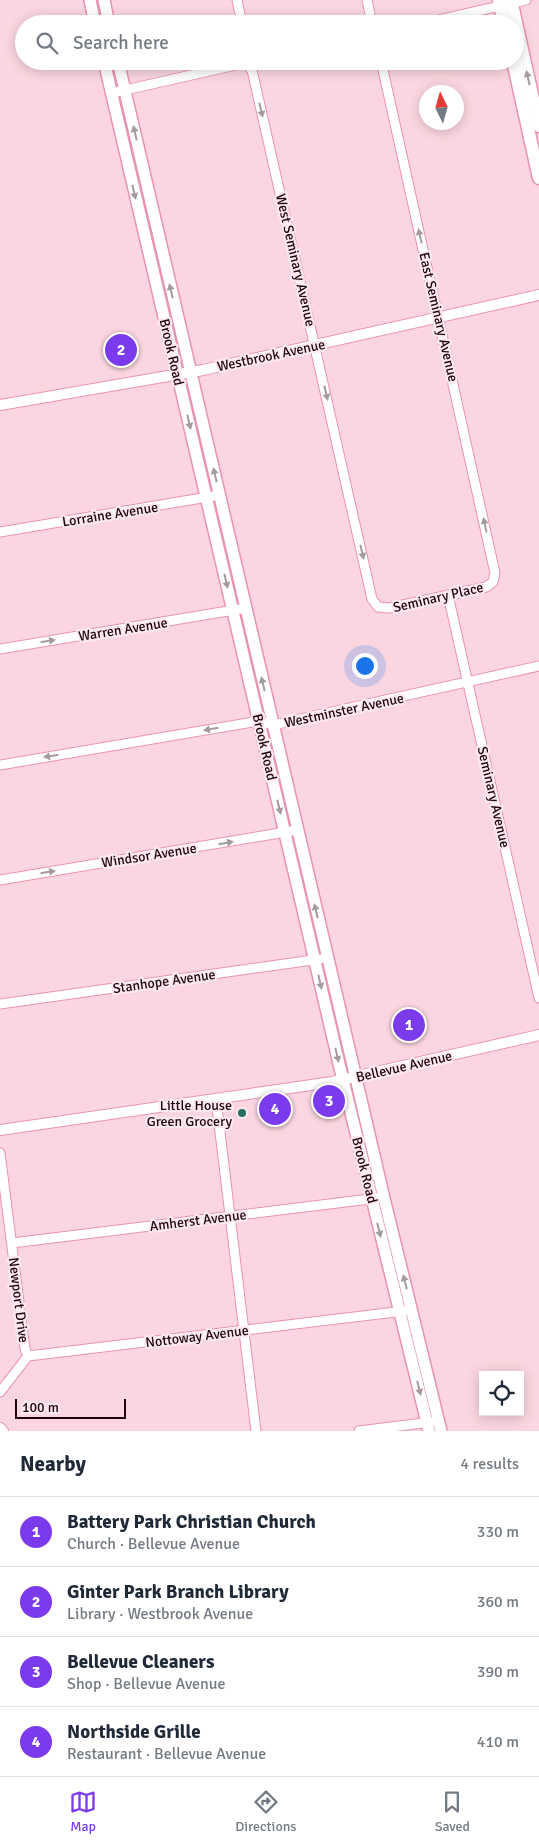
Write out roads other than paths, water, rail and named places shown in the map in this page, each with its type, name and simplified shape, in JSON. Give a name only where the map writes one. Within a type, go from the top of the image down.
[{"type":"main road","points":[[90,0],[93,15]]},
{"type":"main road","points":[[104,0],[107,15]]},
{"type":"main road","points":[[504,15],[505,2]]},
{"type":"main road","points":[[505,2],[509,15]]},
{"type":"main road","name":"Brook Road","points":[[106,70],[343,1080],[378,1198],[434,1426]]},
{"type":"main road","name":"Brook Road","points":[[120,70],[356,1078],[378,1198]]},
{"type":"main road","points":[[515,70],[539,178]]},
{"type":"main road","points":[[524,70],[539,126]]},
{"type":"street","points":[[237,0],[240,15]]},
{"type":"street","points":[[367,0],[370,15]]},
{"type":"street","points":[[455,15],[505,2],[526,0]]},
{"type":"street","name":"West Seminary Avenue","points":[[125,90],[215,70]]},
{"type":"street","name":"West Seminary Avenue","points":[[251,70],[253,73],[369,584],[375,603]]},
{"type":"street","name":"East Seminary Avenue","points":[[383,70],[496,573]]},
{"type":"street","points":[[112,93],[125,90]]},
{"type":"street","name":"Westbrook Avenue","points":[[0,405],[178,375],[539,295]]},
{"type":"street","name":"Lorraine Avenue","points":[[0,532],[220,495]]},
{"type":"street","name":"Seminary Place","points":[[375,603],[382,608],[389,608],[486,587],[493,582],[496,573]]},
{"type":"street","name":"Seminary Avenue","points":[[448,595],[539,998]]},
{"type":"street","name":"Warren Avenue","points":[[0,649],[246,608]]},
{"type":"street","name":"Westminster Avenue","points":[[0,765],[259,721],[273,725],[539,666]]},
{"type":"street","name":"Windsor Avenue","points":[[0,880],[298,830]]},
{"type":"street","name":"Stanhope Avenue","points":[[0,1004],[327,958]]},
{"type":"street","name":"Bellevue Avenue","points":[[0,1130],[356,1078],[539,1035]]},
{"type":"street","points":[[216,1099],[256,1431]]},
{"type":"street","name":"Newport Drive","points":[[0,1153],[25,1349],[28,1356]]},
{"type":"street","name":"Amherst Avenue","points":[[12,1243],[378,1198]]},
{"type":"street","name":"Nottoway Avenue","points":[[28,1356],[406,1310]]},
{"type":"street","points":[[0,1392],[28,1356]]},
{"type":"street","points":[[358,1431],[434,1426]]},
{"type":"street","points":[[0,1428],[3,1431]]},
{"type":"place","name":"Ginter Park Branch Library","points":[[121,350]]},
{"type":"place","name":"Battery Park Christian Church","points":[[409,1025]]},
{"type":"place","name":"Bellevue Cleaners","points":[[329,1101]]},
{"type":"place","name":"Northside Grille","points":[[275,1109]]},
{"type":"place","name":"Little House Green Grocery","points":[[242,1113]]}]
